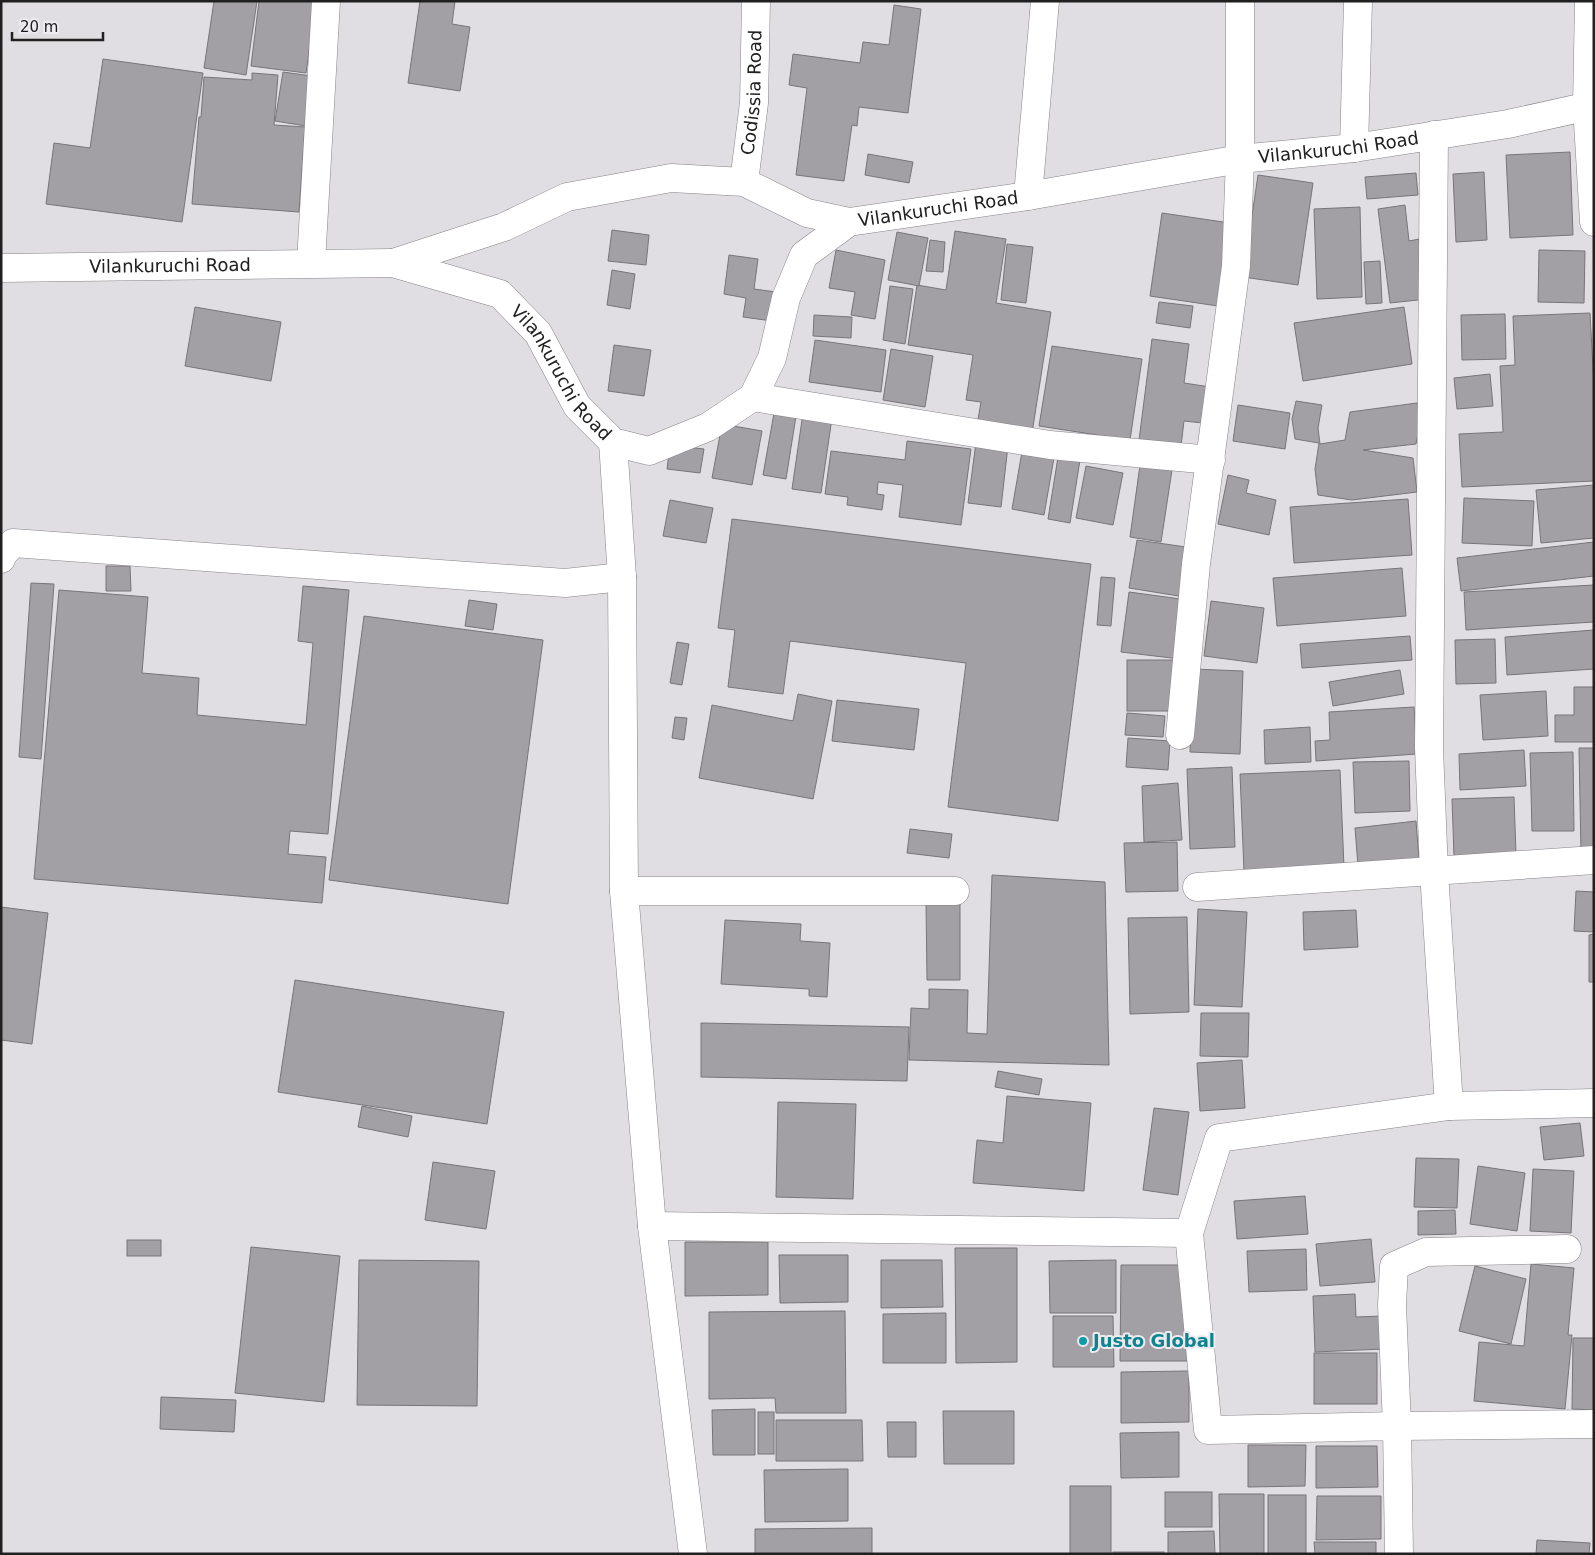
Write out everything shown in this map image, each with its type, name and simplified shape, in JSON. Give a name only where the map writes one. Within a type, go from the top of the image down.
[{"type":"street","points":[[311,263],[326,1]]},
{"type":"street","points":[[742,1],[756,2]]},
{"type":"street","points":[[1028,196],[1045,1]]},
{"type":"street","points":[[1180,735],[1196,564],[1236,266],[1240,159],[1240,1]]},
{"type":"street","points":[[1354,148],[1358,1]]},
{"type":"street","points":[[1590,1],[1590,106],[1594,222]]},
{"type":"street","name":"Codissia Road","points":[[744,182],[754,103],[756,2]]},
{"type":"street","name":"Vilankuruchi Road","points":[[1,268],[393,263],[500,294],[538,333],[577,406],[613,442],[649,451],[708,427],[753,397],[772,358],[786,298],[804,255],[849,222],[1028,196],[1240,159],[1354,148],[1434,136],[1508,124],[1590,106]]},
{"type":"street","points":[[1434,136],[1429,748],[1434,872],[1449,1106]]},
{"type":"street","points":[[393,263],[504,227],[567,196],[671,178],[744,182],[807,213],[849,222]]},
{"type":"street","points":[[753,397],[1050,445],[1211,460]]},
{"type":"street","points":[[613,442],[622,576],[624,891],[652,1226],[693,1554]]},
{"type":"street","points":[[1,559],[13,543],[565,583],[622,576]]},
{"type":"street","points":[[1197,887],[1594,860]]},
{"type":"street","points":[[624,891],[956,891]]},
{"type":"street","points":[[1594,1103],[1449,1106],[1219,1138],[1189,1233],[1208,1430],[1594,1424]]},
{"type":"street","points":[[652,1226],[1189,1233]]},
{"type":"street","points":[[1399,1554],[1397,1426],[1392,1305],[1394,1266],[1426,1252],[1567,1249]]},
{"type":"building","points":[[214,1],[257,1],[246,75],[204,68]]},
{"type":"building","points":[[259,1],[316,1],[306,73],[251,66]]},
{"type":"building","points":[[420,1],[455,1],[452,24],[470,27],[460,91],[408,83]]},
{"type":"building","points":[[894,5],[921,9],[908,113],[859,107],[857,126],[852,125],[844,181],[796,175],[807,88],[789,85],[793,54],[860,63],[863,42],[889,45]]},
{"type":"building","points":[[103,59],[203,73],[182,222],[46,204],[54,143],[90,148]]},
{"type":"building","points":[[283,72],[319,77],[312,127],[275,121]]},
{"type":"building","points":[[252,73],[278,75],[274,125],[305,127],[299,212],[192,204],[204,77],[252,80]]},
{"type":"building","points":[[1570,152],[1573,235],[1510,238],[1506,155]]},
{"type":"building","points":[[868,154],[913,162],[909,183],[865,175]]},
{"type":"building","points":[[1484,172],[1487,240],[1456,242],[1453,174]]},
{"type":"building","points":[[1416,173],[1418,195],[1367,199],[1365,177]]},
{"type":"building","points":[[1258,175],[1313,183],[1298,285],[1243,277]]},
{"type":"building","points":[[1405,205],[1409,241],[1419,239],[1427,299],[1390,303],[1378,209]]},
{"type":"building","points":[[1360,207],[1362,297],[1317,299],[1314,209]]},
{"type":"building","points":[[1162,213],[1230,223],[1218,306],[1150,296]]},
{"type":"building","points":[[612,230],[649,235],[646,265],[608,261]]},
{"type":"building","points":[[955,231],[1006,239],[996,303],[1051,312],[1032,433],[977,425],[981,402],[966,400],[973,355],[908,345],[917,285],[946,290]]},
{"type":"building","points":[[897,232],[928,238],[919,286],[888,280]]},
{"type":"building","points":[[930,240],[945,242],[943,272],[926,271]]},
{"type":"building","points":[[1007,244],[1033,247],[1026,303],[1001,300]]},
{"type":"building","points":[[836,250],[885,260],[875,319],[851,315],[855,292],[829,288]]},
{"type":"building","points":[[1539,250],[1585,251],[1584,303],[1538,302]]},
{"type":"building","points":[[729,255],[758,259],[754,289],[776,292],[772,321],[743,317],[746,298],[724,294]]},
{"type":"building","points":[[1380,261],[1382,303],[1366,304],[1364,262]]},
{"type":"building","points":[[612,270],[635,274],[630,309],[607,305]]},
{"type":"building","points":[[890,286],[913,289],[905,344],[883,340]]},
{"type":"building","points":[[1159,302],[1193,306],[1190,328],[1156,323]]},
{"type":"building","points":[[195,307],[281,322],[271,381],[185,366]]},
{"type":"building","points":[[1404,307],[1412,364],[1303,381],[1294,323]]},
{"type":"building","points":[[1590,313],[1594,387],[1594,481],[1462,487],[1459,434],[1503,432],[1500,366],[1515,365],[1513,316]]},
{"type":"building","points":[[1505,314],[1506,359],[1462,360],[1461,315]]},
{"type":"building","points":[[814,315],[852,317],[851,338],[813,336]]},
{"type":"building","points":[[1152,339],[1189,344],[1184,383],[1217,388],[1212,424],[1184,421],[1181,446],[1139,440]]},
{"type":"building","points":[[815,340],[886,350],[881,392],[809,382]]},
{"type":"building","points":[[614,345],[651,350],[644,396],[608,391]]},
{"type":"building","points":[[1052,346],[1142,359],[1130,440],[1039,426]]},
{"type":"building","points":[[891,349],[933,356],[925,407],[883,400]]},
{"type":"building","points":[[1490,374],[1493,406],[1457,409],[1454,378]]},
{"type":"building","points":[[1296,401],[1322,405],[1318,428],[1320,444],[1345,440],[1350,412],[1417,403],[1420,422],[1416,444],[1363,450],[1413,458],[1417,492],[1352,500],[1318,495],[1315,469],[1319,443],[1295,439],[1292,419]]},
{"type":"building","points":[[1238,405],[1290,413],[1285,449],[1233,441]]},
{"type":"building","points":[[774,413],[796,416],[786,479],[763,475]]},
{"type":"building","points":[[803,413],[832,418],[821,493],[792,489]]},
{"type":"building","points":[[722,424],[762,431],[752,485],[712,478]]},
{"type":"building","points":[[907,441],[971,449],[961,525],[899,517],[903,485],[878,482],[877,494],[884,495],[882,510],[847,505],[848,497],[825,494],[831,451],[905,460]]},
{"type":"building","points":[[976,442],[1008,446],[1001,507],[968,503]]},
{"type":"building","points":[[670,445],[704,449],[700,473],[667,469]]},
{"type":"building","points":[[1023,446],[1055,452],[1044,515],[1012,509]]},
{"type":"building","points":[[1058,457],[1080,460],[1070,523],[1048,519]]},
{"type":"building","points":[[1140,465],[1172,470],[1161,542],[1130,537]]},
{"type":"building","points":[[1086,466],[1123,473],[1113,525],[1076,518]]},
{"type":"building","points":[[1228,475],[1249,480],[1246,493],[1276,500],[1269,535],[1218,524]]},
{"type":"building","points":[[1594,485],[1594,538],[1541,543],[1536,490]]},
{"type":"building","points":[[1464,498],[1534,501],[1532,546],[1462,543]]},
{"type":"building","points":[[1408,499],[1412,555],[1294,563],[1290,507]]},
{"type":"building","points":[[670,500],[713,508],[706,543],[663,536]]},
{"type":"building","points":[[732,519],[1091,564],[1058,821],[948,807],[966,663],[790,641],[783,694],[728,687],[735,630],[718,628]]},
{"type":"building","points":[[1137,540],[1193,548],[1185,597],[1129,588]]},
{"type":"building","points":[[1594,542],[1594,576],[1461,591],[1457,558]]},
{"type":"building","points":[[106,566],[130,566],[131,591],[106,591]]},
{"type":"building","points":[[1402,568],[1406,616],[1277,626],[1273,578]]},
{"type":"building","points":[[1101,577],[1115,578],[1111,626],[1097,625]]},
{"type":"building","points":[[31,583],[54,584],[41,759],[19,757]]},
{"type":"building","points":[[1594,585],[1594,622],[1466,630],[1464,592]]},
{"type":"building","points":[[303,586],[349,590],[328,834],[290,831],[288,854],[326,857],[322,903],[34,879],[59,590],[148,597],[142,673],[199,678],[197,715],[306,725],[313,643],[298,641]]},
{"type":"building","points":[[1129,592],[1188,600],[1180,659],[1121,652]]},
{"type":"building","points":[[469,600],[497,604],[493,630],[465,626]]},
{"type":"building","points":[[1211,601],[1264,608],[1257,663],[1204,656]]},
{"type":"building","points":[[364,616],[543,640],[508,904],[329,880]]},
{"type":"building","points":[[1594,630],[1594,669],[1507,675],[1505,637]]},
{"type":"building","points":[[1410,636],[1412,660],[1302,668],[1300,644]]},
{"type":"building","points":[[1495,639],[1496,683],[1456,684],[1455,640]]},
{"type":"building","points":[[677,642],[689,644],[682,685],[670,683]]},
{"type":"building","points":[[1127,660],[1179,660],[1179,711],[1127,711]]},
{"type":"building","points":[[1193,669],[1243,671],[1240,754],[1190,752]]},
{"type":"building","points":[[1400,670],[1404,694],[1333,706],[1329,682]]},
{"type":"building","points":[[1574,687],[1594,687],[1594,742],[1555,742],[1555,715],[1574,715]]},
{"type":"building","points":[[1546,691],[1548,736],[1483,740],[1480,695]]},
{"type":"building","points":[[798,694],[832,701],[813,799],[699,778],[712,705],[793,721]]},
{"type":"building","points":[[837,700],[919,709],[914,750],[832,741]]},
{"type":"building","points":[[1414,707],[1417,754],[1316,761],[1315,741],[1330,740],[1329,712]]},
{"type":"building","points":[[1127,713],[1165,716],[1163,737],[1125,735]]},
{"type":"building","points":[[675,717],[687,718],[684,740],[672,738]]},
{"type":"building","points":[[1310,727],[1311,762],[1265,764],[1264,730]]},
{"type":"building","points":[[1128,738],[1170,741],[1168,770],[1126,767]]},
{"type":"building","points":[[1579,748],[1594,748],[1594,852],[1581,853]]},
{"type":"building","points":[[1524,750],[1526,786],[1460,790],[1459,754]]},
{"type":"building","points":[[1573,752],[1574,831],[1532,831],[1530,753]]},
{"type":"building","points":[[1409,761],[1410,811],[1355,813],[1353,762]]},
{"type":"building","points":[[1232,767],[1235,847],[1190,849],[1187,769]]},
{"type":"building","points":[[1340,770],[1344,868],[1244,871],[1240,774]]},
{"type":"building","points":[[1178,783],[1182,840],[1144,842],[1142,786]]},
{"type":"building","points":[[1514,797],[1516,854],[1454,857],[1452,799]]},
{"type":"building","points":[[1416,821],[1419,859],[1358,866],[1355,828]]},
{"type":"building","points":[[910,829],[952,834],[949,858],[907,853]]},
{"type":"building","points":[[1177,842],[1178,891],[1126,892],[1124,843]]},
{"type":"building","points":[[992,875],[1105,882],[1109,1065],[909,1060],[911,1008],[929,1009],[929,989],[968,990],[967,1033],[987,1034]]},
{"type":"building","points":[[1576,891],[1594,892],[1594,932],[1574,931]]},
{"type":"building","points":[[926,902],[960,902],[960,980],[927,980]]},
{"type":"building","points":[[1,907],[48,913],[32,1044],[1,1040]]},
{"type":"building","points":[[1198,909],[1247,912],[1242,1007],[1194,1005]]},
{"type":"building","points":[[1356,910],[1358,947],[1304,950],[1303,912]]},
{"type":"building","points":[[1187,917],[1189,1012],[1130,1014],[1128,918]]},
{"type":"building","points":[[725,920],[801,924],[800,941],[830,943],[827,997],[809,996],[809,989],[721,984]]},
{"type":"building","points":[[1594,934],[1594,982],[1589,982],[1589,935]]},
{"type":"building","points":[[295,980],[504,1012],[487,1124],[278,1092]]},
{"type":"building","points":[[1201,1013],[1249,1013],[1248,1057],[1200,1056]]},
{"type":"building","points":[[701,1023],[909,1027],[907,1081],[701,1077]]},
{"type":"building","points":[[1242,1060],[1245,1108],[1200,1111],[1197,1063]]},
{"type":"building","points":[[998,1071],[1042,1079],[1039,1095],[995,1087]]},
{"type":"building","points":[[1007,1096],[1091,1103],[1084,1191],[973,1183],[977,1140],[1003,1143]]},
{"type":"building","points":[[778,1102],[856,1104],[853,1199],[776,1197]]},
{"type":"building","points":[[362,1106],[412,1116],[408,1137],[358,1127]]},
{"type":"building","points":[[1154,1108],[1189,1112],[1178,1195],[1143,1190]]},
{"type":"building","points":[[1580,1123],[1584,1156],[1544,1160],[1540,1127]]},
{"type":"building","points":[[1416,1158],[1459,1159],[1457,1208],[1414,1207]]},
{"type":"building","points":[[433,1162],[495,1171],[486,1229],[425,1220]]},
{"type":"building","points":[[1478,1166],[1525,1173],[1517,1231],[1470,1224]]},
{"type":"building","points":[[1533,1169],[1574,1171],[1571,1233],[1530,1231]]},
{"type":"building","points":[[1305,1196],[1308,1234],[1237,1239],[1234,1201]]},
{"type":"building","points":[[1455,1210],[1456,1234],[1418,1235],[1418,1211]]},
{"type":"building","points":[[1371,1239],[1375,1282],[1320,1286],[1316,1244]]},
{"type":"building","points":[[127,1240],[161,1240],[161,1256],[127,1256]]},
{"type":"building","points":[[685,1242],[768,1242],[768,1295],[685,1296]]},
{"type":"building","points":[[251,1247],[340,1256],[324,1402],[235,1393]]},
{"type":"building","points":[[955,1248],[1017,1248],[1017,1362],[956,1363]]},
{"type":"building","points":[[1306,1249],[1307,1290],[1249,1292],[1247,1251]]},
{"type":"building","points":[[779,1255],[848,1255],[848,1302],[780,1303]]},
{"type":"building","points":[[359,1260],[479,1261],[477,1406],[357,1405]]},
{"type":"building","points":[[881,1260],[942,1260],[943,1307],[881,1308]]},
{"type":"building","points":[[1116,1260],[1116,1313],[1050,1313],[1049,1261]]},
{"type":"building","points":[[1531,1264],[1574,1268],[1568,1335],[1572,1335],[1565,1409],[1474,1401],[1479,1342],[1524,1346]]},
{"type":"building","points":[[1121,1265],[1187,1265],[1188,1361],[1120,1361]]},
{"type":"building","points":[[1475,1266],[1526,1279],[1511,1344],[1459,1331]]},
{"type":"building","points":[[1355,1294],[1356,1317],[1381,1316],[1383,1349],[1315,1352],[1313,1296]]},
{"type":"building","points":[[845,1311],[846,1413],[776,1413],[775,1398],[709,1399],[709,1312]]},
{"type":"building","points":[[946,1313],[946,1363],[883,1363],[883,1314]]},
{"type":"building","name":"Justo Global","points":[[1053,1316],[1113,1316],[1114,1367],[1053,1367]]},
{"type":"building","points":[[1573,1338],[1594,1338],[1594,1410],[1572,1409]]},
{"type":"building","points":[[1314,1353],[1377,1353],[1377,1404],[1314,1404]]},
{"type":"building","points":[[1189,1371],[1189,1422],[1121,1423],[1121,1372]]},
{"type":"building","points":[[161,1397],[236,1400],[234,1432],[160,1429]]},
{"type":"building","points":[[755,1409],[755,1455],[713,1455],[712,1410]]},
{"type":"building","points":[[943,1411],[1014,1411],[1014,1464],[944,1464]]},
{"type":"building","points":[[758,1412],[774,1412],[774,1454],[758,1454]]},
{"type":"building","points":[[776,1420],[862,1420],[863,1461],[776,1461]]},
{"type":"building","points":[[887,1422],[916,1422],[916,1457],[888,1457]]},
{"type":"building","points":[[1179,1432],[1179,1477],[1121,1478],[1120,1433]]},
{"type":"building","points":[[1248,1445],[1306,1445],[1305,1486],[1248,1487]]},
{"type":"building","points":[[1316,1446],[1377,1446],[1378,1487],[1316,1488]]},
{"type":"building","points":[[848,1469],[848,1521],[765,1522],[764,1470]]},
{"type":"building","points":[[1070,1486],[1111,1486],[1111,1554],[1070,1554]]},
{"type":"building","points":[[1165,1492],[1212,1492],[1212,1527],[1165,1527]]},
{"type":"building","points":[[1219,1494],[1264,1494],[1264,1554],[1220,1554]]},
{"type":"building","points":[[1268,1495],[1306,1495],[1306,1554],[1268,1554]]},
{"type":"building","points":[[1317,1496],[1381,1496],[1381,1539],[1316,1540]]},
{"type":"building","points":[[872,1528],[872,1554],[755,1554],[755,1529]]},
{"type":"building","points":[[1214,1531],[1215,1554],[1168,1554],[1168,1532]]},
{"type":"building","points":[[1537,1540],[1590,1543],[1589,1554],[1536,1554]]},
{"type":"building","points":[[1314,1542],[1376,1542],[1376,1554],[1315,1554]]},
{"type":"building","points":[[1113,1552],[1164,1552],[1164,1554],[1113,1554]]},
{"type":"place","name":"Justo Global","points":[[1083,1341]]}]
